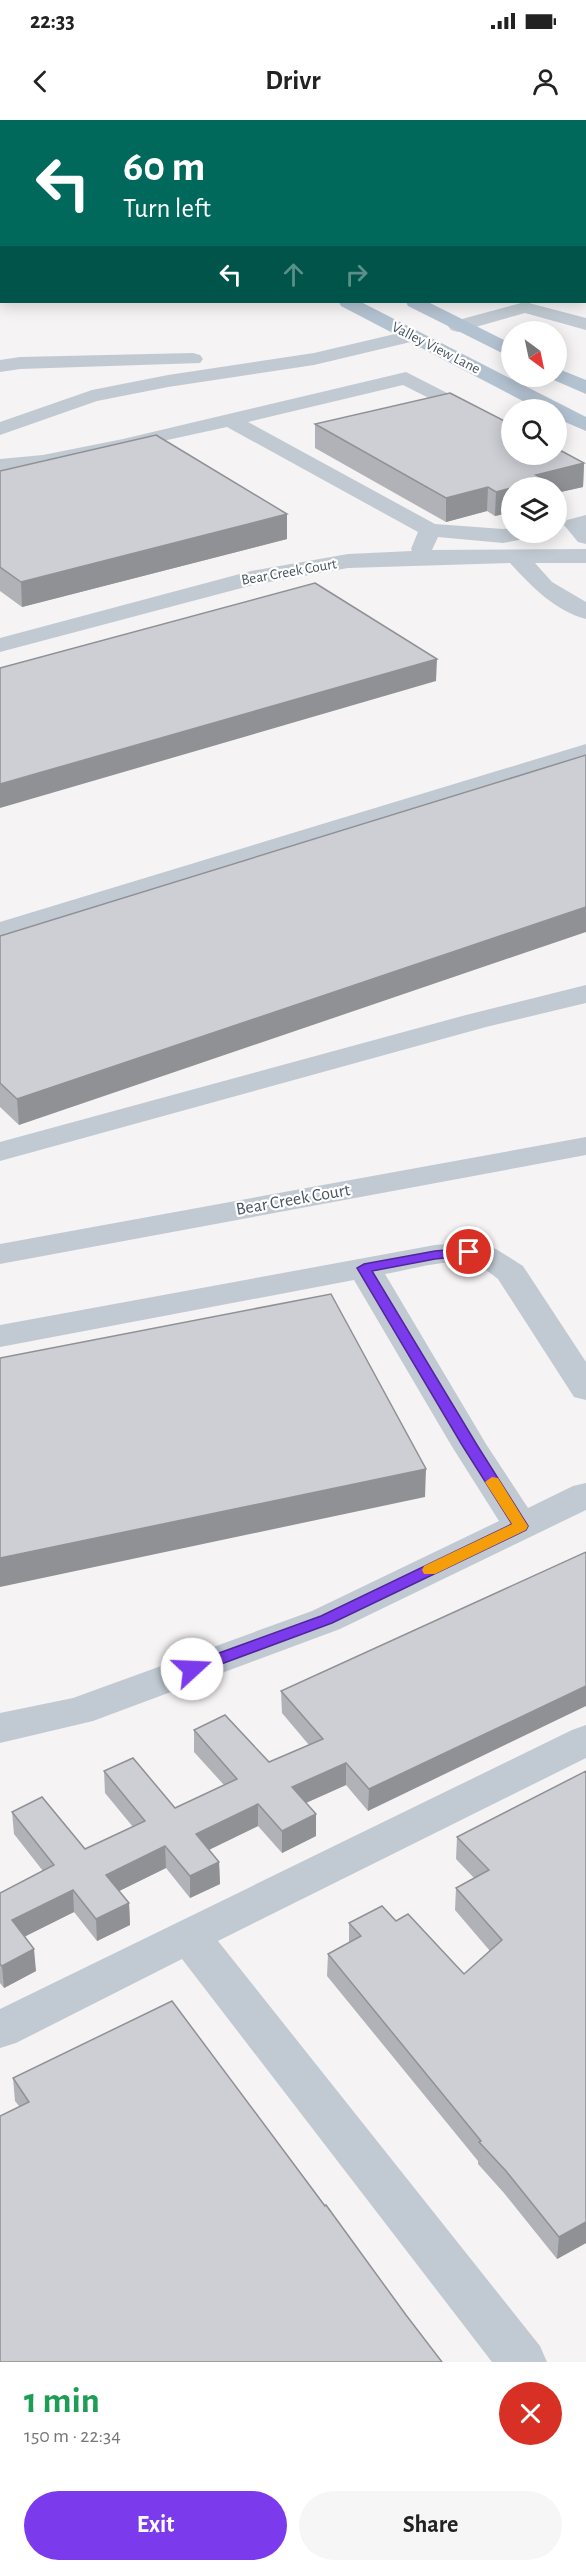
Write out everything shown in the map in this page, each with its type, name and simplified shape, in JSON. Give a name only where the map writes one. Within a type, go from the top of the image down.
[{"type":"main road","name":"Valley View Lane","points":[[350,303],[571,415]]},
{"type":"main road","name":"Valley View Lane","points":[[417,303],[501,347]]},
{"type":"main road","points":[[412,336],[458,326]]},
{"type":"main road","points":[[567,379],[586,388]]},
{"type":"street","points":[[458,326],[541,303]]},
{"type":"street","points":[[525,307],[586,324]]},
{"type":"street","points":[[0,429],[92,396],[168,381],[314,359],[412,336]]},
{"type":"street","points":[[0,366],[20,363],[142,362],[359,349]]},
{"type":"street","points":[[0,465],[43,461],[406,378],[501,428]]},
{"type":"street","points":[[230,420],[430,530],[501,536]]},
{"type":"street","points":[[418,558],[430,530]]},
{"type":"street","name":"Bear Creek Court","points":[[0,645],[251,578],[348,561],[586,556]]},
{"type":"street","points":[[518,558],[544,587],[586,612]]},
{"type":"street","points":[[0,931],[586,752]]},
{"type":"street","points":[[0,1152],[465,1024],[586,994]]},
{"type":"street","name":"Bear Creek Court","points":[[0,1254],[586,1146]]},
{"type":"street","points":[[0,1336],[435,1255],[469,1252],[496,1259],[511,1274],[586,1389]]},
{"type":"street","points":[[364,1268],[469,1445],[521,1526]]},
{"type":"street","points":[[0,1728],[79,1711],[326,1620],[586,1495]]},
{"type":"street","points":[[0,2030],[586,1740]]},
{"type":"street","points":[[189,1936],[522,2362]]},
{"type":"building","points":[[450,393],[501,419],[501,465],[567,465],[567,454],[584,463],[536,475],[540,477],[501,477],[501,491],[496,492],[488,487],[446,498],[315,424]]},
{"type":"building","points":[[156,435],[287,514],[21,582],[0,567],[0,471]]},
{"type":"building","points":[[315,583],[437,659],[0,784],[0,668]]},
{"type":"building","points":[[586,755],[586,907],[17,1099],[0,1083],[0,936]]},
{"type":"building","points":[[331,1294],[426,1469],[0,1558],[0,1358]]},
{"type":"building","points":[[586,1552],[586,1686],[369,1789],[346,1763],[292,1787],[316,1814],[282,1831],[258,1804],[196,1834],[219,1862],[190,1876],[165,1846],[106,1875],[129,1903],[96,1919],[73,1890],[12,1920],[34,1949],[2,1966],[0,1964],[0,1893],[54,1865],[12,1812],[42,1797],[85,1849],[145,1821],[104,1771],[133,1758],[175,1808],[237,1779],[194,1730],[225,1715],[269,1762],[323,1739],[281,1691]]},
{"type":"building","points":[[586,1771],[586,2222],[559,2237],[506,2171],[479,2142],[481,2141],[328,1954],[361,1936],[349,1923],[382,1906],[396,1921],[408,1914],[464,1974],[502,1940],[456,1888],[489,1870],[457,1837]]},
{"type":"building","points":[[172,2001],[442,2362],[0,2362],[0,2116],[29,2102],[13,2078]]},
{"type":"slow traffic","points":[[430,1570],[521,1526],[492,1482]]},
{"type":"route","points":[[192,1669],[326,1620],[521,1526],[469,1445],[364,1268],[435,1255],[469,1252]]}]
